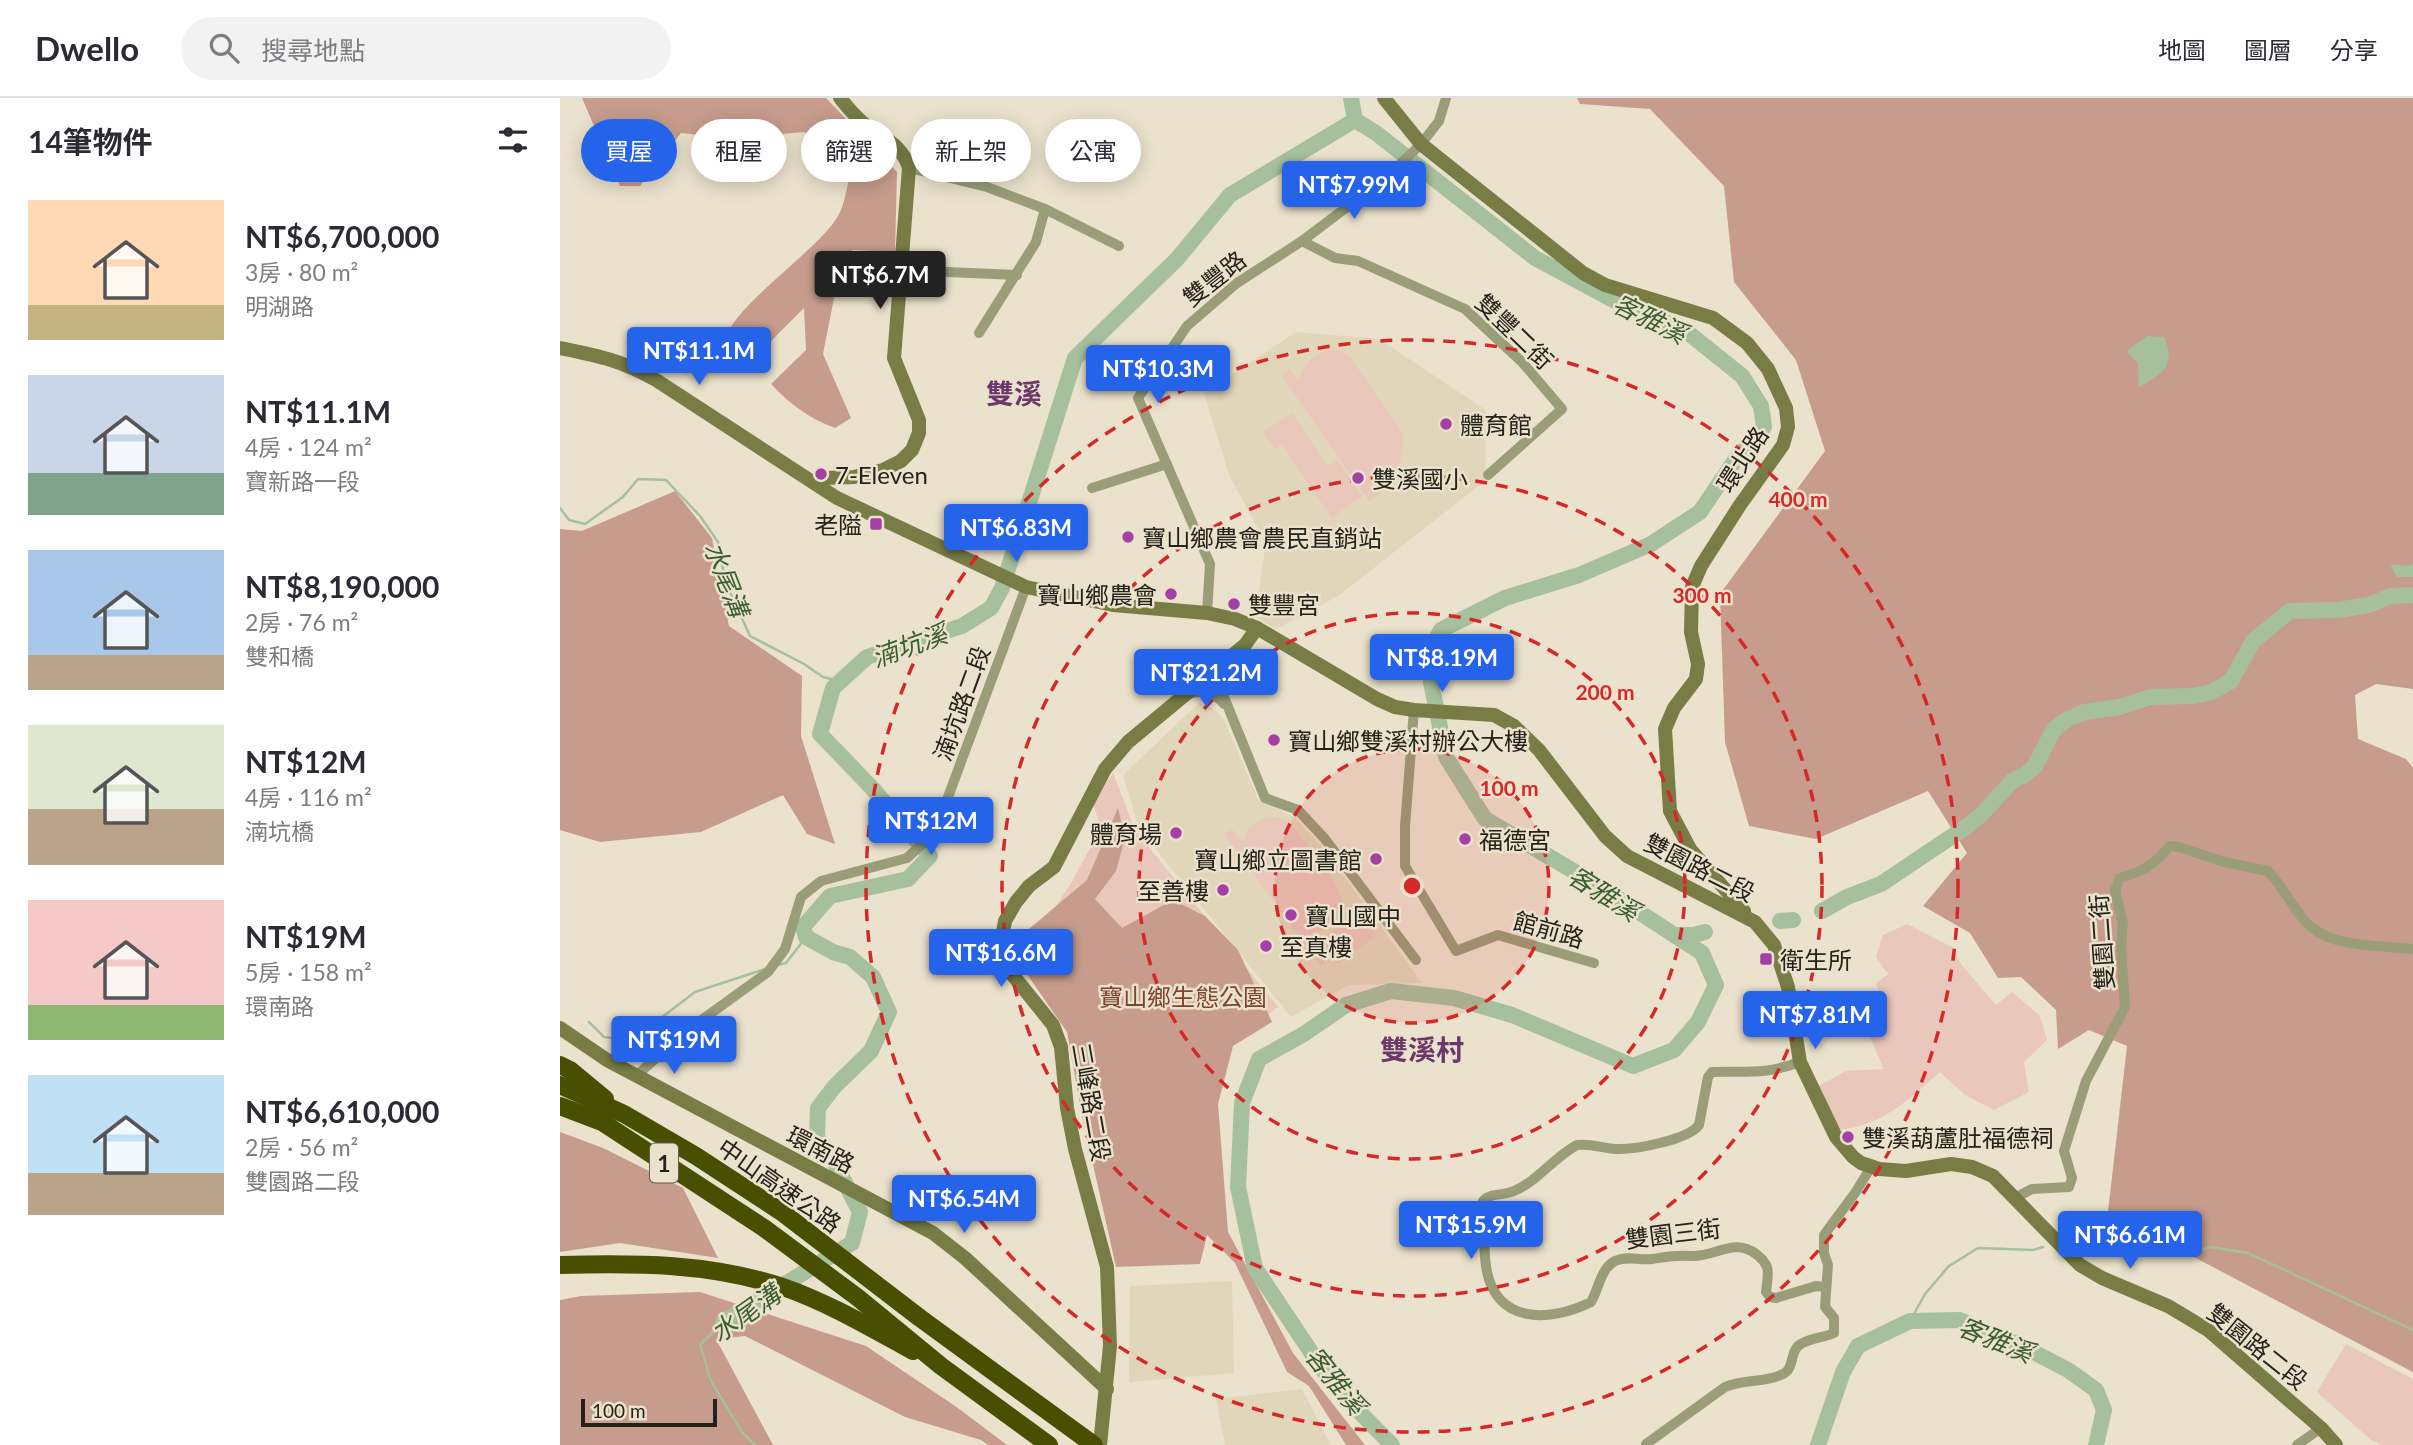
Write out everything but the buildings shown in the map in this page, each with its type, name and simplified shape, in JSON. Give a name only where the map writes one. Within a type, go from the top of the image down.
[{"type":"highway","points":[[560,1065],[570,1070],[624,1114]]},
{"type":"highway","name":"中山高速公路","points":[[560,1085],[624,1114],[696,1156],[783,1213],[920,1318],[1094,1445]]},
{"type":"highway","name":"中山高速公路","points":[[560,1106],[602,1122],[764,1228],[890,1322],[941,1366],[1049,1445]]},
{"type":"highway","points":[[560,1265],[657,1264],[701,1268],[746,1277],[785,1288],[830,1306],[941,1366]]},
{"type":"street","points":[[815,483],[824,478],[854,477],[883,470],[901,461],[916,443],[919,420],[894,358],[909,169],[905,155],[895,144],[867,126],[841,98]]},
{"type":"street","name":"環北路","points":[[1384,98],[1421,144],[1583,273],[1605,285],[1713,318],[1747,343],[1768,369],[1780,393],[1786,408],[1788,427],[1783,445],[1700,566],[1692,587],[1691,632],[1698,664],[1696,679],[1674,708],[1665,729],[1670,811],[1690,849],[1726,893],[1755,922]]},
{"type":"street","points":[[1421,144],[1438,121],[1446,98]]},
{"type":"street","name":"雙豐路","points":[[1207,612],[1210,564],[1138,398],[1186,326],[1237,283],[1302,241],[1388,176],[1421,144]]},
{"type":"street","points":[[909,169],[986,187],[1045,209],[1119,246]]},
{"type":"street","points":[[979,333],[1036,242],[1045,209]]},
{"type":"street","name":"雙豐二街","points":[[1302,241],[1335,258],[1358,261],[1465,309],[1522,362],[1562,409],[1488,475]]},
{"type":"street","points":[[900,270],[1017,275]]},
{"type":"street","points":[[560,348],[628,364],[837,498],[1026,587],[1113,605],[1207,612],[1235,619],[1257,628],[1377,699],[1395,707],[1414,710]]},
{"type":"street","points":[[1092,488],[1167,464]]},
{"type":"street","name":"湳坑路二段","points":[[636,1076],[685,1032],[768,972],[785,949],[801,897],[821,881],[907,859],[935,832],[1026,587]]},
{"type":"street","name":"三峰路二段","points":[[1100,1445],[1110,1346],[1107,1267],[1074,1149],[1067,1108],[1062,1046],[1053,1025],[1012,974],[1001,943],[1005,921],[1029,886],[1054,867],[1105,769],[1128,742],[1245,645],[1257,628]]},
{"type":"street","points":[[1213,670],[1265,798],[1298,810],[1318,831],[1416,960]]},
{"type":"street","points":[[1181,697],[1194,692],[1209,693],[1221,700],[1231,716]]},
{"type":"street","name":"雙園路二段","points":[[1414,710],[1494,715],[1514,726],[1539,750],[1605,836],[1627,856],[1755,922],[1774,945],[1788,987],[1800,1062],[1836,1137],[1853,1157],[1871,1167],[1906,1171],[1941,1164],[1962,1164],[1993,1176],[2080,1265],[2102,1278],[2168,1306],[2208,1330],[2321,1427],[2336,1445]]},
{"type":"street","name":"館前路","points":[[1414,710],[1405,827],[1405,866],[1456,951],[1498,935],[1594,963]]},
{"type":"street","name":"雙園二街","points":[[2015,1199],[2032,1189],[2069,1187],[2071,1178],[2064,1151],[2086,1081],[2122,1018],[2125,1007],[2121,947],[2123,925],[2115,890],[2120,878],[2140,872],[2162,857],[2169,846],[2268,871],[2306,922],[2342,942],[2413,949]]},
{"type":"street","name":"環南路","points":[[560,1028],[636,1076],[933,1233],[965,1258],[1107,1389]]},
{"type":"street","name":"雙園三街","points":[[1800,1062],[1778,1070],[1755,1073],[1712,1072],[1708,1077],[1699,1125],[1694,1131],[1638,1147],[1616,1149],[1586,1143],[1577,1144],[1523,1186],[1512,1192],[1488,1196],[1483,1201],[1486,1267],[1495,1292],[1511,1310],[1539,1315],[1569,1310],[1591,1302],[1605,1271],[1612,1262],[1625,1258],[1651,1259],[1677,1254],[1699,1256],[1737,1247],[1748,1248],[1766,1263],[1771,1273],[1766,1292],[1770,1297],[1776,1298],[1816,1286],[1825,1286]]},
{"type":"street","points":[[1646,1444],[1725,1387],[1785,1373],[1790,1367],[1796,1348],[1804,1342],[1834,1333],[1834,1318],[1825,1307],[1828,1265],[1824,1253],[1824,1235],[1871,1167]]},
{"type":"street","points":[[2297,1445],[2321,1427]]},
{"type":"shaded area","name":"雙溪國小","points":[[1296,332],[1379,339],[1486,410],[1485,481],[1338,596],[1276,629],[1255,617],[1266,543],[1229,475],[1204,393]]},
{"type":"shaded area","points":[[2147,336],[2164,337],[2168,347],[2168,362],[2160,373],[2139,387],[2138,364],[2127,351]]},
{"type":"shaded area","points":[[2390,564],[2413,564],[2413,577],[2397,577]]},
{"type":"shaded area","name":"寶山國中","points":[[1199,703],[1212,708],[1223,718],[1258,799],[1294,817],[1322,847],[1422,983],[1349,985],[1291,1017],[1139,828],[1123,775]]},
{"type":"shaded area","points":[[1232,1281],[1234,1373],[1129,1382],[1130,1286]]},
{"type":"shaded area","points":[[1302,1389],[1331,1445],[1225,1445],[1216,1399]]},
{"type":"green space","points":[[582,98],[826,98],[846,119],[801,119],[801,132],[787,133],[787,119],[691,119],[691,134],[681,133],[677,138],[677,119],[591,119]]},
{"type":"green space","points":[[1577,98],[2413,98],[2413,689],[2376,684],[2355,695],[2358,739],[2406,759],[2413,768],[2413,1372],[2108,1212],[2127,1046],[2089,1030],[2058,1049],[2056,1010],[2021,977],[1998,978],[1970,933],[1923,906],[1967,853],[1928,791],[1816,839],[1749,826],[1725,742],[1720,594],[1825,451],[1796,360],[1734,282],[1724,186],[1650,109],[1580,104]]},
{"type":"green space","points":[[618,182],[643,182],[640,186],[620,186]]},
{"type":"green space","points":[[848,182],[897,182],[895,252],[853,250],[841,263],[823,354],[851,418],[835,428],[800,410],[771,384],[806,350],[804,308],[768,344],[756,373],[722,351],[726,336],[736,319],[827,231],[838,216]]},
{"type":"green space","points":[[1325,351],[1348,354],[1404,435],[1400,464],[1384,479],[1371,478],[1382,492],[1369,501],[1282,376],[1289,369],[1298,380],[1308,362]]},
{"type":"green space","points":[[1292,413],[1327,466],[1337,460],[1362,496],[1332,518],[1282,445],[1275,449],[1263,432]]},
{"type":"green space","points":[[675,491],[712,538],[729,626],[802,676],[801,736],[835,844],[807,834],[783,795],[701,832],[600,842],[560,830],[560,529],[582,531]]},
{"type":"green space","name":"寶山鄉生態公園","points":[[1113,773],[1135,830],[1278,1007],[1229,1044],[1041,928],[1070,885],[1101,828],[1093,804]]},
{"type":"green space","points":[[1118,808],[1125,838],[1116,871],[1095,899],[1122,928],[1173,900],[1205,916],[1238,950],[1272,1022],[1233,1046],[1218,1104],[1228,1232],[1293,1353],[1365,1445],[1346,1445],[1309,1386],[1287,1372],[1235,1263],[1207,1235],[1200,1264],[1116,1267],[1083,1120],[1067,1032],[1002,938],[1029,929],[1087,880]]},
{"type":"green space","points":[[1275,817],[1288,821],[1311,849],[1336,884],[1342,901],[1342,915],[1332,927],[1310,933],[1329,960],[1321,966],[1224,834],[1232,829],[1243,843],[1254,824]]},
{"type":"green space","points":[[1359,911],[1377,935],[1338,964],[1320,940]]},
{"type":"green space","points":[[1907,924],[1952,947],[1961,964],[1996,1005],[2012,992],[2040,1016],[2047,1040],[2024,1062],[2029,1092],[1994,1110],[1965,1095],[1940,1072],[1880,1118],[1867,1124],[1836,1130],[1819,1086],[1846,1071],[1884,1069],[1871,1040],[1870,1019],[1888,1014],[1876,983],[1888,974],[1876,957],[1883,935]]},
{"type":"green space","points":[[560,1132],[603,1148],[683,1188],[718,1258],[620,1243],[560,1252]]},
{"type":"green space","points":[[700,1292],[866,1346],[958,1408],[1007,1445],[988,1445],[981,1440],[905,1417],[745,1336],[716,1339],[773,1445],[560,1445],[560,1300],[581,1296]]},
{"type":"green space","points":[[2346,1344],[2413,1379],[2413,1445],[2381,1445],[2371,1440],[2317,1392]]},
{"type":"waterway","name":"客雅溪","points":[[1351,98],[1355,120],[1376,133],[1535,258],[1615,301],[1686,331],[1742,376],[1761,406],[1764,427],[1736,459],[1700,512],[1651,544],[1579,575],[1505,598],[1441,630],[1432,647],[1431,682],[1446,757],[1485,819],[1599,886],[1702,953],[1716,985],[1698,1022],[1674,1050],[1633,1066],[1512,1015],[1454,998],[1391,991],[1346,1005],[1304,1034],[1259,1059],[1242,1103],[1238,1187],[1255,1268],[1333,1385],[1392,1445]]},
{"type":"waterway","name":"湳坑溪","points":[[723,1322],[852,1243],[860,1212],[829,1152],[817,1138],[818,1108],[834,1087],[871,1051],[889,1012],[873,977],[850,957],[833,952],[806,937],[803,927],[830,896],[908,879],[930,856],[873,789],[820,734],[833,688],[867,657],[962,626],[991,608],[1002,588],[1075,358],[1177,259],[1230,195],[1355,120]]},
{"type":"waterway","name":"水尾溝","points":[[560,508],[569,520],[585,524],[623,497],[638,479],[666,480],[700,516],[718,542],[725,581],[750,636],[823,677],[840,681]]},
{"type":"waterway","points":[[1822,911],[1847,897],[1881,884],[1969,825],[2012,781],[2035,766],[2054,729],[2068,719],[2084,712],[2120,707],[2150,697],[2193,696],[2212,692],[2231,681],[2253,641],[2290,611],[2338,610],[2369,605],[2390,596],[2413,595]]},
{"type":"waterway","points":[[1780,921],[1793,920]]},
{"type":"waterway","points":[[1677,935],[1705,932]]},
{"type":"waterway","points":[[778,965],[786,963],[806,937]]},
{"type":"waterway","points":[[589,1022],[604,1037],[631,1041],[695,992],[765,969]]},
{"type":"waterway","points":[[2073,1239],[2125,1224],[2186,1254],[2210,1247],[2248,1253],[2413,1330]]},
{"type":"waterway","points":[[1910,1321],[1925,1294],[1949,1266],[1978,1248],[2033,1250],[2043,1247]]},
{"type":"waterway","name":"客雅溪","points":[[1818,1445],[1843,1372],[1858,1346],[1910,1321],[1960,1320],[2024,1347],[2068,1370],[2096,1390],[2104,1410],[2096,1445]]},
{"type":"waterway","name":"水尾溝","points":[[723,1322],[700,1345],[711,1381],[742,1432],[755,1445]]},
{"type":"place","name":"體育館","points":[[1446,424]]},
{"type":"place","name":"7-Eleven","points":[[821,474]]},
{"type":"place","name":"雙溪國小","points":[[1358,478]]},
{"type":"place","name":"老隘","points":[[876,524]]},
{"type":"place","name":"寶山鄉農會農民直銷站","points":[[1128,537]]},
{"type":"place","name":"寶山鄉農會","points":[[1171,594]]},
{"type":"place","name":"雙豐宮","points":[[1234,604]]},
{"type":"place","name":"寶山鄉雙溪村辦公大樓","points":[[1274,740]]},
{"type":"place","name":"體育場","points":[[1176,833]]},
{"type":"place","name":"福德宮","points":[[1465,839]]},
{"type":"place","name":"寶山鄉立圖書館","points":[[1376,859]]},
{"type":"place","name":"至善樓","points":[[1223,890]]},
{"type":"place","name":"寶山國中","points":[[1291,915]]},
{"type":"place","name":"至真樓","points":[[1266,946]]},
{"type":"place","name":"衛生所","points":[[1766,959]]},
{"type":"place","name":"雙溪葫蘆肚福德祠","points":[[1848,1137]]},
{"type":"district","name":"雙溪","points":[[1014,393]]},
{"type":"district","name":"雙溪村","points":[[1422,1049]]}]
